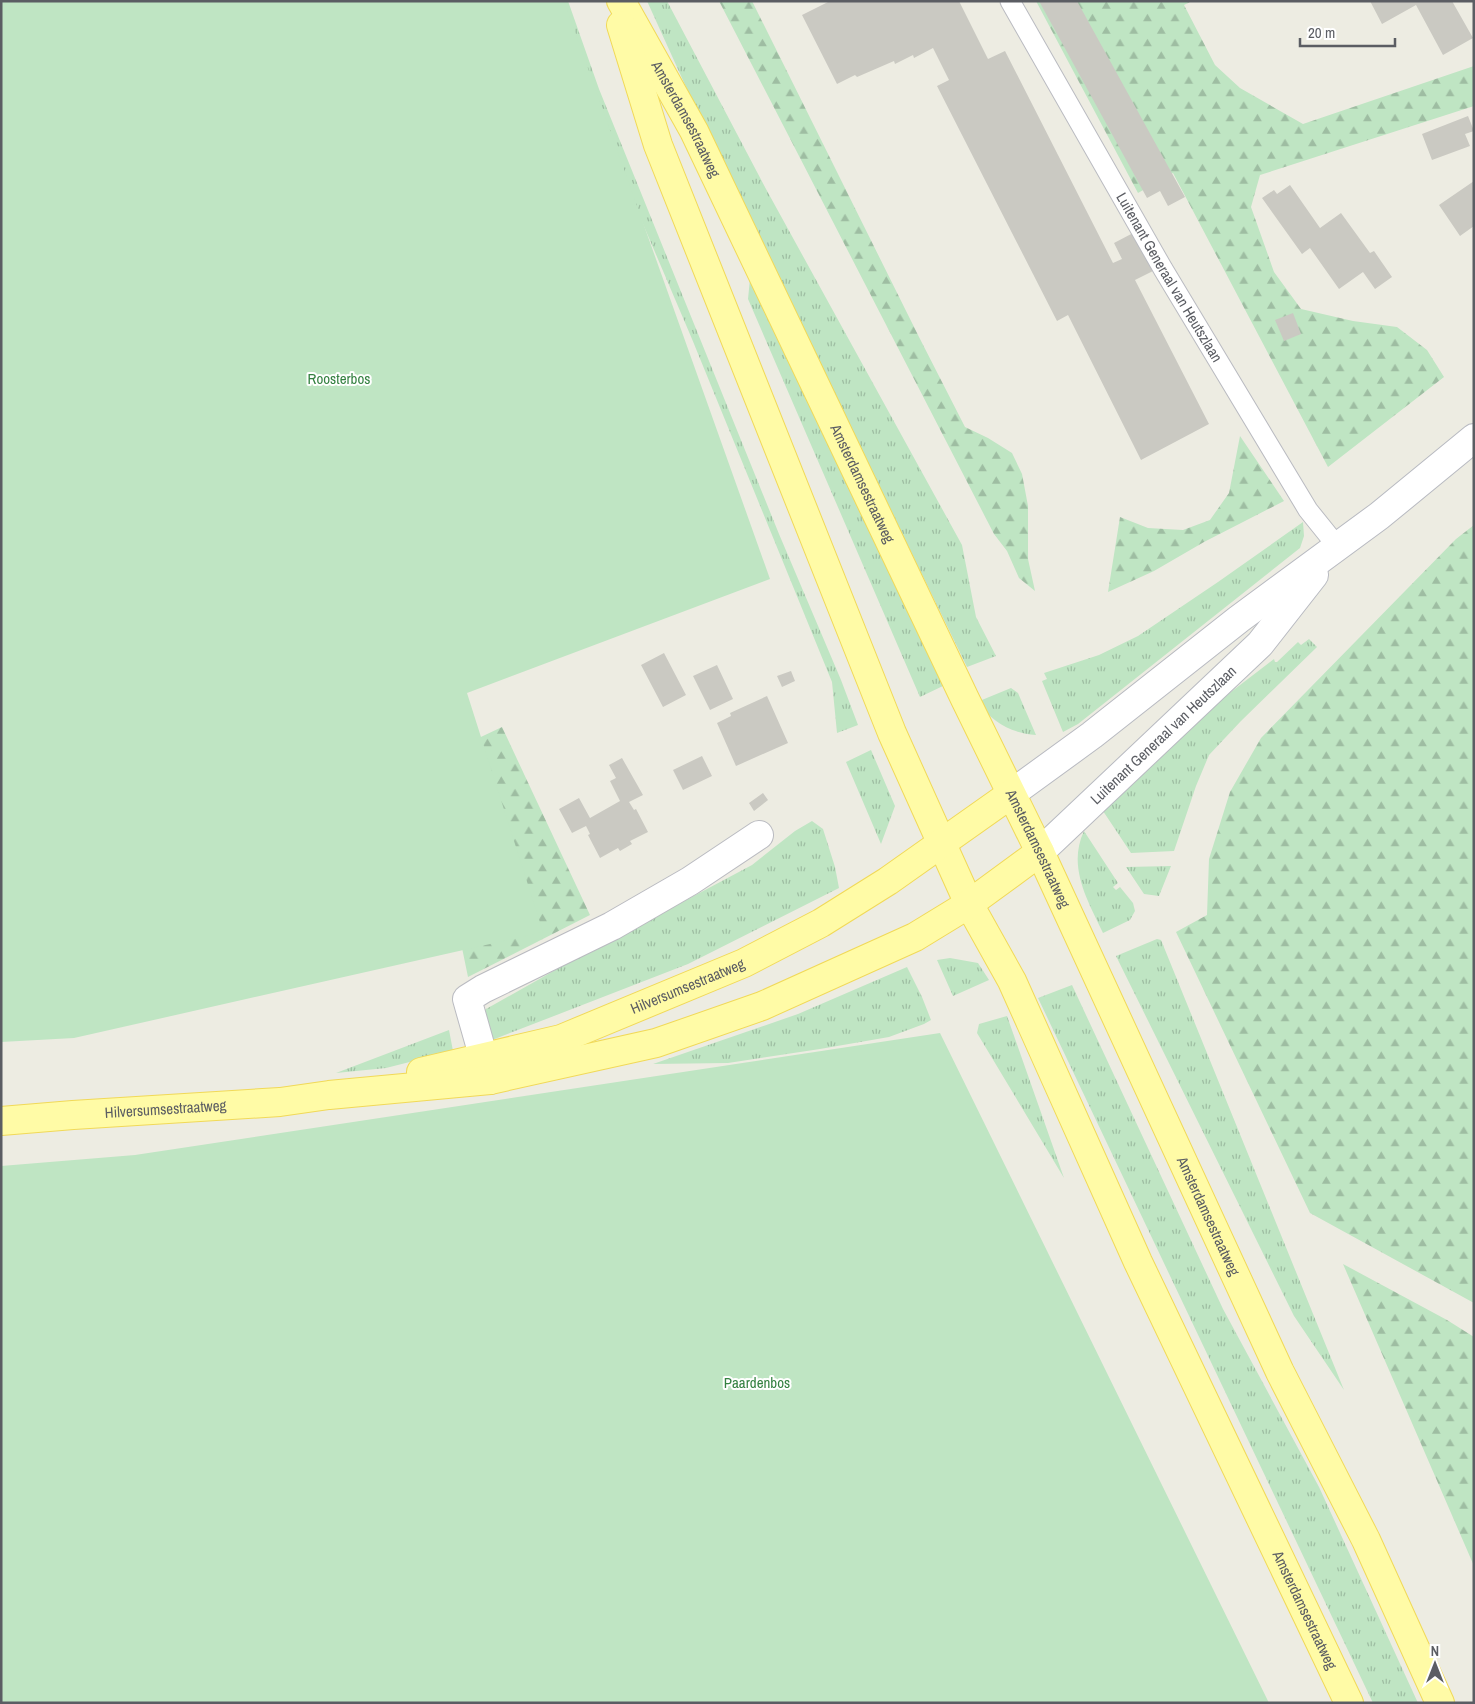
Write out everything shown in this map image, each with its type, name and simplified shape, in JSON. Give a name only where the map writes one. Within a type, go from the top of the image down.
[{"type":"main road","name":"Amsterdamsestraatweg","points":[[614,1],[658,145],[892,733],[969,904],[1012,981],[1138,1262],[1349,1703]]},
{"type":"main road","name":"Amsterdamsestraatweg","points":[[621,1],[694,130],[1040,852],[1280,1372],[1366,1540],[1440,1703]]},
{"type":"main road","name":"Luitenant Generaal van Heutszlaan","points":[[1011,794],[1092,735],[1239,618],[1379,516],[1474,438]]},
{"type":"main road","name":"Luitenant Generaal van Heutszlaan","points":[[969,904],[1040,852],[1260,644],[1337,546]]},
{"type":"main road","name":"Hilversumsestraatweg","points":[[487,1068],[744,963],[821,923],[943,844],[1011,794]]},
{"type":"main road","points":[[487,1068],[467,999],[483,989],[620,922],[690,881],[759,835]]},
{"type":"main road","name":"Hilversumsestraatweg","points":[[1,1121],[73,1114],[280,1102],[329,1096],[487,1068],[656,1043],[762,1006],[915,937],[969,904]]},
{"type":"lane","name":"Luitenant Generaal van Heutszlaan","points":[[1010,1],[1163,269],[1308,510],[1337,546]]},
{"type":"green space","name":"Roosterbos","points":[[1,1],[564,1],[770,579],[467,693],[543,932],[74,1038],[1,1042]]},
{"type":"green space","points":[[555,1],[568,1],[599,89],[858,725],[837,733],[832,682],[692,339],[617,163]]},
{"type":"green space","points":[[647,1],[667,1],[766,189],[962,545],[976,617],[996,656],[967,667],[706,131]]},
{"type":"green space","points":[[719,1],[752,1],[965,427],[988,438],[1012,453],[1022,474],[1028,506],[1028,559],[1035,591],[1019,578],[1007,551],[994,534]]},
{"type":"green space","points":[[1036,1],[1192,1],[1184,5],[1215,65],[1240,88],[1303,124],[1474,66],[1474,106],[1260,175],[1251,207],[1274,272],[1301,309],[1353,321],[1397,327],[1427,350],[1444,377],[1328,467],[1173,173],[1138,193]]},
{"type":"green space","points":[[750,279],[945,685],[920,697],[748,299]]},
{"type":"green space","points":[[1240,436],[1284,501],[1204,542],[1154,571],[1108,592],[1120,517],[1148,528],[1183,530],[1210,520],[1229,493]]},
{"type":"green space","points":[[1303,522],[1304,536],[1300,548],[1078,724],[1063,732],[1042,681],[1047,679],[1044,673],[1099,655],[1138,636]]},
{"type":"green space","points":[[1474,525],[1474,1303],[1310,1213],[1176,932],[1207,915],[1209,859],[1230,792],[1261,738],[1456,539]]},
{"type":"green space","points":[[1309,639],[1317,647],[1209,755],[1196,786],[1174,851],[1131,853],[1101,808],[1197,718],[1274,659],[1277,662],[1298,642],[1301,645]]},
{"type":"green space","points":[[1011,688],[1018,693],[1036,735],[1010,729],[996,721],[977,702]]},
{"type":"green space","points":[[502,727],[590,915],[468,977],[447,875],[430,761]]},
{"type":"green space","points":[[871,750],[895,806],[881,844],[846,762]]},
{"type":"green space","points":[[812,821],[823,829],[835,867],[839,888],[688,964],[487,1042],[479,1013],[566,964],[752,865],[795,831]]},
{"type":"green space","points":[[1084,831],[1118,883],[1113,887],[1116,890],[1120,887],[1133,903],[1135,911],[1130,920],[1103,933],[1086,896],[1079,871],[1079,844]]},
{"type":"green space","points":[[1171,866],[1159,896],[1144,894],[1126,867]]},
{"type":"green space","points":[[1157,939],[1161,940],[1344,1390],[1294,1316],[1116,956]]},
{"type":"green space","points":[[950,958],[978,963],[989,980],[953,996],[937,960]]},
{"type":"green space","points":[[907,967],[931,1020],[924,1024],[889,1037],[728,1063],[653,1064],[798,1014]]},
{"type":"green space","points":[[1072,985],[1223,1309],[1319,1487],[1418,1703],[1373,1703],[1038,998]]},
{"type":"green space","points":[[1007,1016],[1064,1178],[977,1033],[979,1024]]},
{"type":"green space","points":[[449,1030],[453,1051],[386,1068],[336,1073]]},
{"type":"green space","name":"Paardenbos","points":[[940,1033],[1269,1703],[1,1703],[1,1166],[135,1155]]},
{"type":"green space","points":[[1343,1264],[1447,1320],[1474,1337],[1474,1566]]},
{"type":"building","points":[[830,1],[959,1],[988,59],[1005,51],[1113,263],[1122,259],[1114,243],[1135,232],[1155,270],[1135,280],[1209,424],[1141,460],[1068,315],[1057,321],[937,86],[949,80],[933,48],[914,58],[913,55],[895,64],[894,61],[857,77],[855,75],[837,84],[802,15]]},
{"type":"building","points":[[1039,1],[1077,1],[1185,197],[1168,206],[1160,191],[1147,198]]},
{"type":"building","points":[[1370,1],[1452,1],[1473,38],[1443,55],[1416,5],[1382,24]]},
{"type":"building","points":[[1468,116],[1474,131],[1465,134],[1470,146],[1432,160],[1422,134]]},
{"type":"building","points":[[1474,181],[1474,226],[1460,236],[1439,205]]},
{"type":"building","points":[[1290,185],[1320,228],[1341,213],[1370,253],[1374,251],[1392,277],[1375,289],[1363,272],[1339,289],[1310,248],[1302,254],[1262,198],[1274,190],[1277,194]]},
{"type":"building","points":[[1293,313],[1301,334],[1284,341],[1275,320]]},
{"type":"building","points":[[664,653],[686,695],[663,707],[641,665]]},
{"type":"building","points":[[717,665],[733,699],[710,710],[693,676]]},
{"type":"building","points":[[791,671],[795,681],[782,687],[777,676]]},
{"type":"building","points":[[767,696],[788,743],[736,766],[717,723],[731,716],[730,713]]},
{"type":"building","points":[[702,756],[712,776],[683,790],[673,770]]},
{"type":"building","points":[[622,758],[643,795],[629,802],[634,810],[636,809],[648,832],[630,841],[632,844],[620,851],[618,848],[600,858],[588,835],[590,834],[586,826],[572,833],[559,809],[579,798],[590,818],[620,801],[610,781],[616,778],[609,765]]},
{"type":"building","points":[[763,793],[768,800],[754,811],[749,803]]}]
